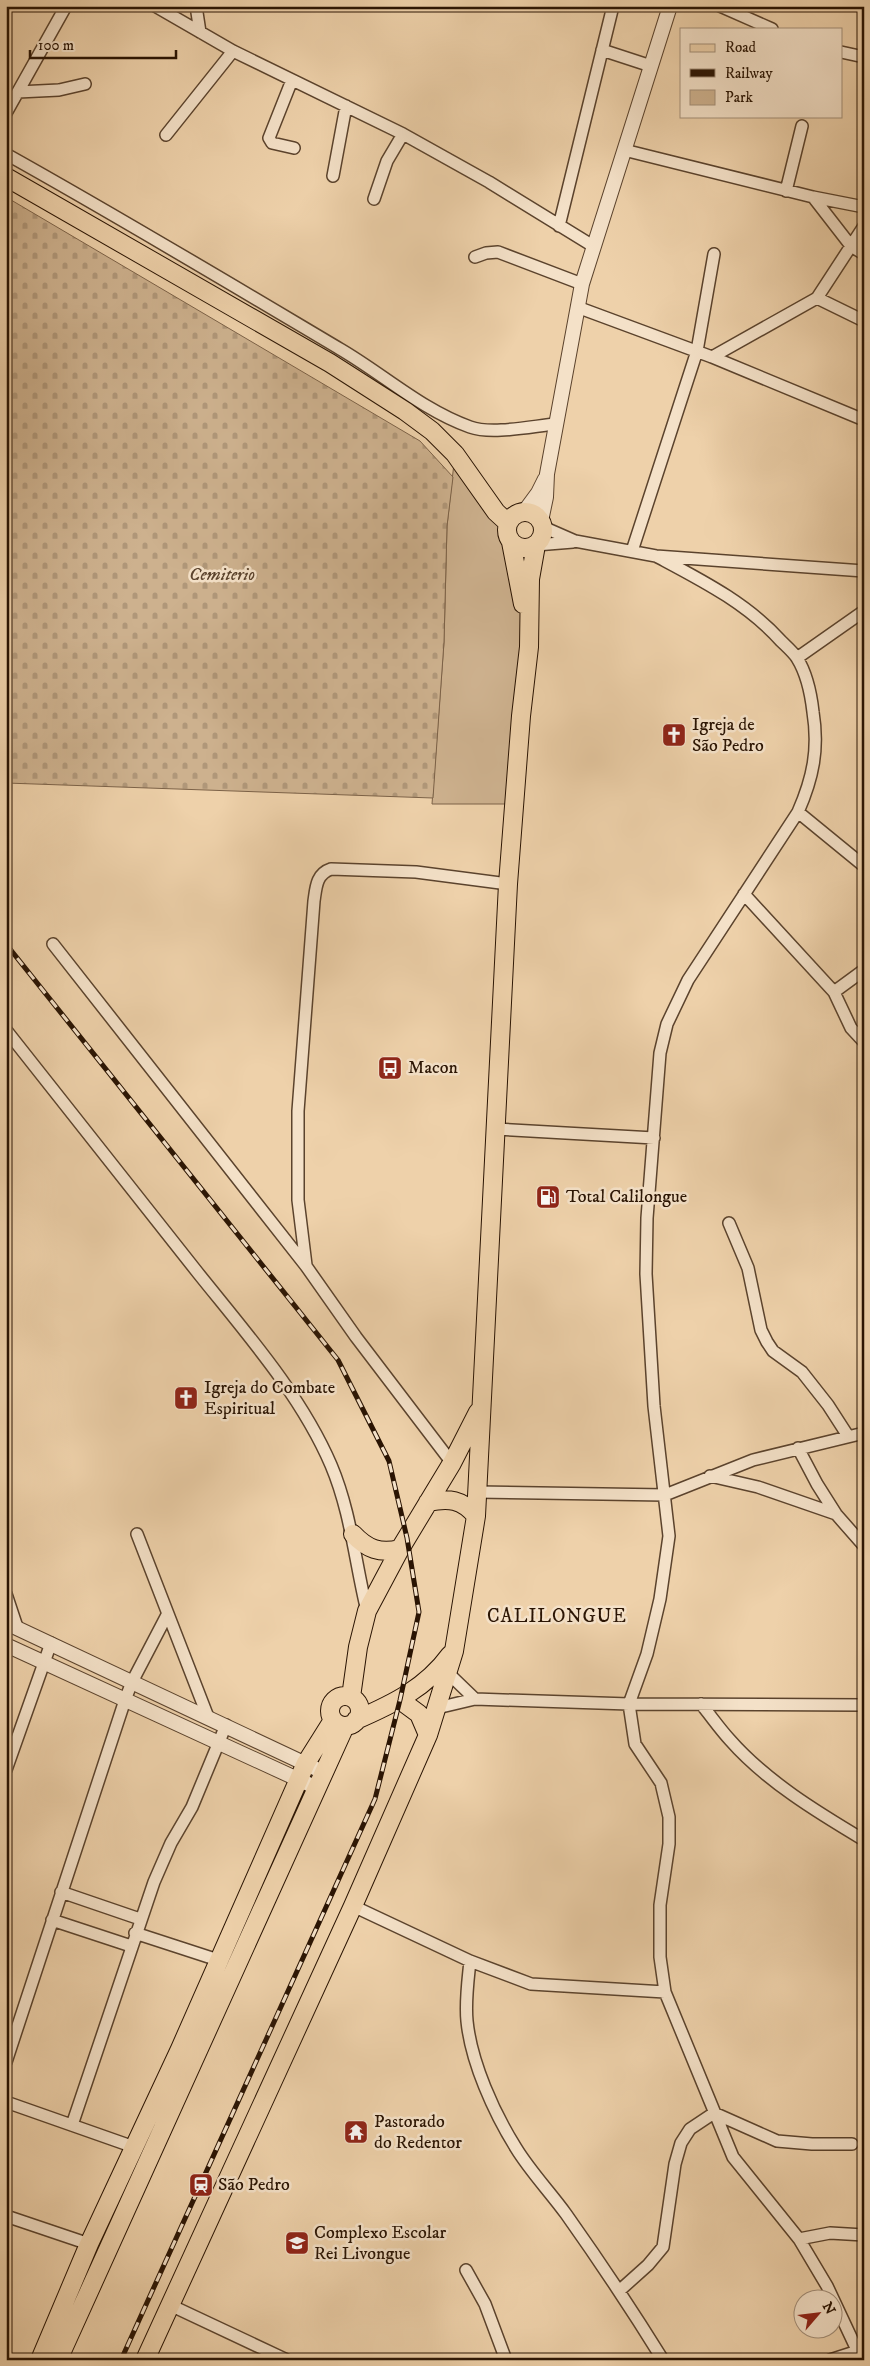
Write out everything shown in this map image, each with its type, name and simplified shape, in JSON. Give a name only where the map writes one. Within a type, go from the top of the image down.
[{"type":"main road","points":[[6,177],[321,358],[405,411],[432,431],[455,454],[496,512],[517,516],[534,514],[542,524],[543,534],[536,545],[530,579],[528,636],[508,884],[476,1516],[454,1651],[428,1736],[353,1906],[146,2360]]},
{"type":"main road","points":[[517,516],[508,536],[511,542],[528,636]]},
{"type":"main road","points":[[511,542],[523,548],[536,545]]},
{"type":"main road","points":[[351,1697],[358,1647],[367,1611],[400,1549],[452,1463],[481,1407]]},
{"type":"main road","points":[[428,1502],[442,1499],[454,1500],[463,1503],[476,1516]]},
{"type":"main road","points":[[353,1534],[365,1546],[376,1550],[387,1552],[400,1549]]},
{"type":"main road","points":[[40,2360],[89,2244],[134,2147],[188,2053],[276,1876],[321,1781],[345,1722],[400,1700],[430,1678],[454,1651]]},
{"type":"main road","points":[[58,2360],[188,2053],[218,1960],[306,1763],[360,1707],[351,1697],[341,1696],[333,1701],[330,1710],[345,1722]]},
{"type":"main road","points":[[400,1700],[419,1714],[428,1736]]},
{"type":"main road","points":[[259,1869],[276,1876]]},
{"type":"street","points":[[6,113],[66,6]]},
{"type":"street","points":[[155,6],[233,51],[403,134],[489,182],[592,246]]},
{"type":"street","points":[[196,6],[200,32]]},
{"type":"street","points":[[559,226],[613,6]]},
{"type":"street","points":[[575,541],[542,524],[547,474],[582,284],[592,246],[670,6]]},
{"type":"street","points":[[720,6],[770,28]]},
{"type":"street","points":[[602,50],[651,66]]},
{"type":"street","points":[[166,135],[233,51]]},
{"type":"street","points":[[842,52],[864,57]]},
{"type":"street","points":[[292,80],[269,138],[272,143],[294,148]]},
{"type":"street","points":[[18,92],[59,90],[85,84]]},
{"type":"street","points":[[333,176],[346,106]]},
{"type":"street","points":[[786,191],[802,126]]},
{"type":"street","points":[[374,199],[387,162],[403,134]]},
{"type":"street","points":[[624,150],[786,191],[864,207]]},
{"type":"street","points":[[6,154],[133,225],[356,358],[414,398],[444,415],[471,428],[495,430],[556,424]]},
{"type":"street","points":[[813,197],[857,242],[864,254]]},
{"type":"street","points":[[712,357],[817,298],[857,242],[864,226]]},
{"type":"street","points":[[475,257],[486,253],[498,252],[519,258],[582,284]]},
{"type":"street","points":[[632,551],[697,351],[714,254]]},
{"type":"street","points":[[817,298],[864,321]]},
{"type":"street","points":[[577,307],[697,351],[864,420]]},
{"type":"street","points":[[517,516],[535,498],[547,474]]},
{"type":"street","points":[[536,545],[575,541],[656,556],[864,571]]},
{"type":"street","points":[[656,556],[706,582],[740,604],[771,629],[797,658],[810,691],[816,726],[815,761],[809,788],[798,812],[688,980],[666,1024],[660,1053],[647,1218],[646,1274],[654,1406],[666,1495],[669,1536],[660,1599],[647,1654],[629,1704],[635,1744],[660,1783],[669,1817],[669,1844],[660,1905],[660,1957],[665,1992],[733,2157],[800,2239],[860,2350],[830,2360]]},
{"type":"street","points":[[797,658],[864,611]]},
{"type":"street","points":[[798,812],[864,866]]},
{"type":"street","points":[[306,1266],[298,1200],[298,1111],[314,901],[319,876],[324,871],[331,869],[369,870],[416,872],[508,884]]},
{"type":"street","points":[[744,894],[834,992],[851,1028],[864,1042]]},
{"type":"street","points":[[53,944],[306,1266],[356,1337],[452,1463]]},
{"type":"street","points":[[834,992],[864,970]]},
{"type":"street","points":[[6,1030],[226,1308],[305,1412],[332,1467],[353,1534],[358,1574],[367,1611]]},
{"type":"street","points":[[495,1129],[654,1138]]},
{"type":"street","points":[[729,1224],[748,1268],[761,1330],[766,1342],[773,1351],[802,1372],[828,1405],[848,1436]]},
{"type":"street","points":[[477,1492],[666,1495],[753,1460],[864,1433]]},
{"type":"street","points":[[798,1448],[836,1514],[864,1546]]},
{"type":"street","points":[[710,1476],[758,1487],[836,1514]]},
{"type":"street","points":[[137,1534],[208,1717]]},
{"type":"street","points":[[6,1594],[12,1625],[306,1763],[321,1781]]},
{"type":"street","points":[[6,2062],[125,1700],[132,1682],[167,1614]]},
{"type":"street","points":[[6,1770],[51,1643]]},
{"type":"street","points":[[6,1645],[300,1780],[321,1781]]},
{"type":"street","points":[[448,1673],[475,1699]]},
{"type":"street","points":[[437,1708],[475,1699],[629,1704],[864,1705]]},
{"type":"street","points":[[701,1704],[730,1740],[766,1773],[832,1821],[864,1840]]},
{"type":"street","points":[[72,2125],[140,1919],[172,1843],[192,1807],[226,1725]]},
{"type":"street","points":[[61,1892],[140,1919]]},
{"type":"street","points":[[353,1906],[470,1961],[531,1984],[665,1992]]},
{"type":"street","points":[[52,1920],[130,1946]]},
{"type":"street","points":[[135,1933],[218,1960]]},
{"type":"street","points":[[470,1961],[466,2000],[467,2023],[474,2055],[491,2100],[516,2148],[554,2198],[619,2291],[663,2360]]},
{"type":"street","points":[[6,2102],[134,2147]]},
{"type":"street","points":[[619,2291],[648,2265],[663,2247],[675,2164],[681,2143],[690,2129],[714,2113]]},
{"type":"street","points":[[714,2113],[776,2141],[812,2144],[852,2144]]},
{"type":"street","points":[[6,2216],[89,2244]]},
{"type":"street","points":[[800,2239],[830,2233],[864,2235]]},
{"type":"street","points":[[466,2270],[485,2304],[506,2360]]},
{"type":"street","points":[[170,2305],[286,2360]]},
{"type":"green space","name":"Cemiterio","points":[[6,197],[420,441],[453,477],[447,526],[444,642],[433,798],[6,783]]},
{"type":"green space","points":[[455,454],[507,529],[528,636],[514,804],[432,804],[444,642],[447,526]]},
{"type":"railway","points":[[6,944],[338,1360],[389,1461],[407,1538],[419,1612],[400,1700],[375,1799],[121,2360]]},
{"type":"place","name":"Igreja de São Pedro","points":[[674,735]]},
{"type":"place","name":"Macon","points":[[390,1068]]},
{"type":"place","name":"Total Calilongue","points":[[548,1197]]},
{"type":"place","name":"Igreja do Combate Espiritual","points":[[186,1398]]},
{"type":"place","name":"Pastorado do Redentor","points":[[356,2132]]},
{"type":"place","name":"São Pedro","points":[[201,2185]]},
{"type":"place","name":"Complexo Escolar Rei Livongue","points":[[297,2243]]},
{"type":"district","name":"CALILONGUE","points":[[557,1616]]}]
